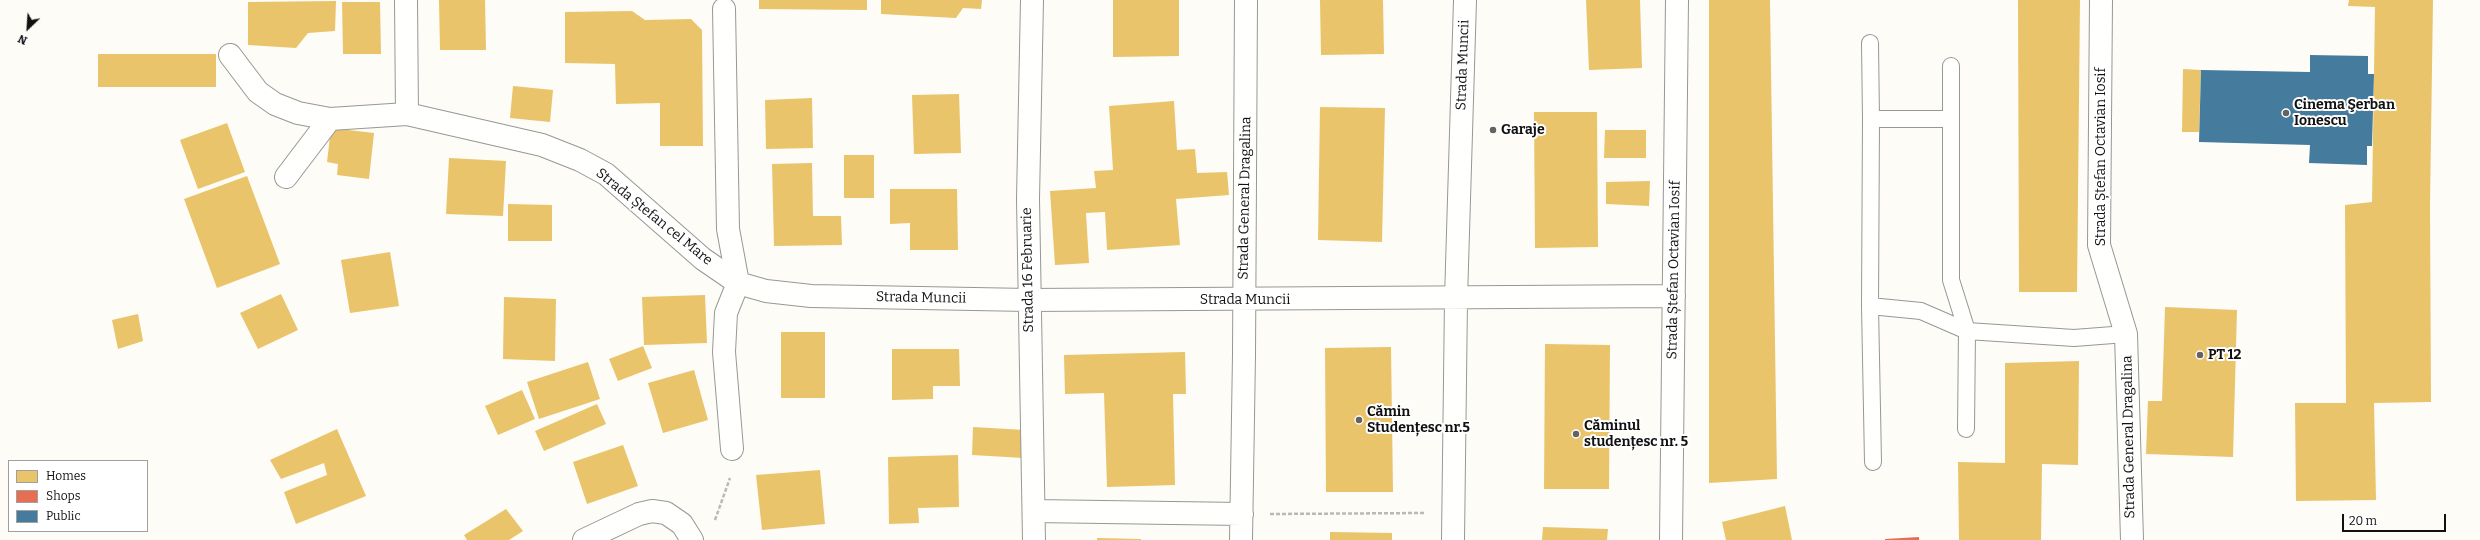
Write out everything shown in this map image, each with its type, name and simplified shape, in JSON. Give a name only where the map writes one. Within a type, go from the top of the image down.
[{"type":"street","points":[[406,0],[407,114]]},
{"type":"street","name":"Strada 16 Februarie","points":[[1032,0],[1028,199],[1028,300],[1034,540]]},
{"type":"street","name":"Strada General Dragalina","points":[[1241,540],[1246,0]]},
{"type":"street","name":"Strada Muncii","points":[[738,283],[766,291],[811,296],[1028,300],[1456,299],[1465,0]]},
{"type":"street","name":"Strada Ștefan Octavian Iosif","points":[[1672,540],[1677,0]]},
{"type":"street","name":"Strada Ștefan Octavian Iosif","points":[[2101,0],[2099,245],[2126,334]]},
{"type":"street","name":"Strada Ștefan cel Mare","points":[[724,9],[728,228],[738,283]]},
{"type":"street","name":"Strada Ștefan cel Mare","points":[[230,55],[258,92],[275,104],[298,113],[330,119],[407,114],[542,145],[580,160],[606,174],[703,259],[738,283]]},
{"type":"street","points":[[286,177],[330,119]]},
{"type":"street","points":[[732,449],[724,352],[726,313],[738,283]]},
{"type":"street","points":[[1453,540],[1456,299],[1674,296]]},
{"type":"street","name":"Strada General Dragalina","points":[[2126,334],[2132,540]]},
{"type":"street","points":[[584,540],[640,514],[652,511],[666,513],[682,524],[692,540]]},
{"type":"street","points":[[1034,511],[1242,514]]},
{"type":"lane","points":[[1870,43],[1870,306],[1873,462]]},
{"type":"lane","points":[[1951,66],[1951,280],[1967,331],[1966,429]]},
{"type":"lane","points":[[1871,120],[1951,119]]},
{"type":"lane","points":[[1870,306],[1921,311],[1967,331],[2074,338],[2126,334]]},
{"type":"path","points":[[713,526],[730,477],[732,449]]},
{"type":"path","points":[[1242,514],[1363,515],[1454,512]]},
{"type":"building: Homes","points":[[439,0],[485,0],[486,50],[440,50]]},
{"type":"building: Homes","points":[[759,0],[867,0],[867,10],[759,9]]},
{"type":"building: Homes","points":[[881,0],[982,0],[981,9],[963,8],[956,18],[881,14]]},
{"type":"building: Homes","points":[[1113,0],[1179,0],[1179,56],[1113,57]]},
{"type":"building: Homes","points":[[1320,0],[1383,0],[1384,54],[1321,55]]},
{"type":"building: Homes","points":[[1586,0],[1640,0],[1642,68],[1589,70]]},
{"type":"building: Homes","points":[[1709,0],[1770,0],[1777,479],[1709,483]]},
{"type":"building: Homes","points":[[2018,0],[2080,0],[2077,292],[2019,292]]},
{"type":"building: Homes","points":[[2349,0],[2433,0],[2430,204],[2431,402],[2374,403],[2376,500],[2296,501],[2295,403],[2346,403],[2345,205],[2372,202],[2375,7],[2348,6]]},
{"type":"building: Homes","points":[[336,1],[335,31],[308,33],[296,48],[248,45],[248,2]]},
{"type":"building: Homes","points":[[342,2],[380,2],[381,54],[343,54]]},
{"type":"building: Homes","points":[[632,11],[645,20],[691,19],[702,30],[703,146],[660,146],[660,103],[616,104],[615,64],[565,63],[565,12]]},
{"type":"building: Homes","points":[[98,54],[216,54],[216,87],[98,87]]},
{"type":"building: Homes","points":[[2183,69],[2201,70],[2199,132],[2182,132]]},
{"type":"building: Homes","points":[[513,86],[553,90],[550,122],[510,118]]},
{"type":"building: Homes","points":[[959,94],[961,153],[914,154],[912,95]]},
{"type":"building: Homes","points":[[812,98],[813,148],[766,149],[765,100]]},
{"type":"building: Homes","points":[[1174,101],[1177,150],[1195,149],[1197,173],[1227,172],[1229,195],[1176,199],[1180,245],[1107,250],[1105,212],[1086,213],[1089,263],[1055,265],[1050,191],[1096,188],[1094,171],[1113,170],[1109,106]]},
{"type":"building: Homes","points":[[1320,107],[1385,108],[1382,242],[1318,240]]},
{"type":"building: Homes","points":[[1534,112],[1597,112],[1598,247],[1535,248]]},
{"type":"building: Homes","points":[[227,123],[245,172],[198,189],[180,140]]},
{"type":"building: Homes","points":[[331,128],[374,133],[369,179],[337,175],[338,164],[327,162]]},
{"type":"building: Homes","points":[[1605,130],[1646,130],[1646,158],[1604,158]]},
{"type":"building: Homes","points":[[844,155],[874,155],[874,198],[844,198]]},
{"type":"building: Homes","points":[[449,158],[506,161],[503,216],[446,214]]},
{"type":"building: Homes","points":[[812,163],[813,216],[841,216],[842,245],[774,246],[772,164]]},
{"type":"building: Homes","points":[[247,176],[280,264],[217,288],[184,199]]},
{"type":"building: Homes","points":[[1650,181],[1649,206],[1606,204],[1606,182]]},
{"type":"building: Homes","points":[[890,189],[957,189],[958,250],[910,250],[910,223],[890,224]]},
{"type":"building: Homes","points":[[508,204],[552,205],[552,241],[508,241]]},
{"type":"building: Homes","points":[[390,252],[399,306],[350,313],[341,260]]},
{"type":"building: Homes","points":[[281,294],[298,330],[258,349],[240,313]]},
{"type":"building: Homes","points":[[705,295],[707,343],[644,345],[642,297]]},
{"type":"building: Homes","points":[[504,297],[556,299],[555,361],[503,359]]},
{"type":"building: Homes","name":"PT 12","points":[[2165,307],[2237,310],[2233,457],[2146,454],[2148,401],[2162,401]]},
{"type":"building: Homes","points":[[138,314],[143,341],[118,349],[112,320]]},
{"type":"building: Homes","points":[[781,332],[825,332],[825,398],[781,398]]},
{"type":"building: Homes","points":[[1545,344],[1610,345],[1609,489],[1544,489]]},
{"type":"building: Homes","points":[[643,346],[652,368],[618,381],[609,359]]},
{"type":"building: Homes","name":"Cămin Studențesc nr.5","points":[[1391,347],[1393,492],[1326,492],[1325,348]]},
{"type":"building: Homes","points":[[892,349],[959,349],[960,386],[933,386],[933,399],[892,400]]},
{"type":"building: Homes","points":[[1185,352],[1186,394],[1173,394],[1175,485],[1107,487],[1104,393],[1065,394],[1064,355]]},
{"type":"building: Homes","points":[[2079,361],[2078,465],[2042,464],[2041,540],[1959,540],[1958,462],[2005,463],[2005,363]]},
{"type":"building: Homes","points":[[588,362],[600,399],[539,419],[527,382]]},
{"type":"building: Homes","points":[[694,370],[708,420],[663,433],[648,383]]},
{"type":"building: Homes","points":[[522,390],[535,419],[498,435],[485,406]]},
{"type":"building: Homes","points":[[597,404],[606,424],[544,451],[535,431]]},
{"type":"building: Homes","points":[[973,427],[1025,430],[1024,458],[972,455]]},
{"type":"building: Homes","points":[[337,429],[366,496],[296,524],[284,492],[327,475],[324,463],[281,479],[270,460]]},
{"type":"building: Homes","points":[[623,445],[638,486],[587,504],[573,462]]},
{"type":"building: Homes","points":[[958,455],[959,507],[918,508],[919,523],[889,524],[888,457]]},
{"type":"building: Homes","points":[[820,470],[825,524],[762,530],[756,475]]},
{"type":"building: Homes","points":[[1785,506],[1792,540],[1726,540],[1722,522]]},
{"type":"building: Homes","points":[[506,509],[523,531],[509,540],[467,540],[464,535]]},
{"type":"building: Homes","points":[[1543,527],[1608,529],[1607,540],[1542,540]]},
{"type":"building: Homes","points":[[1330,532],[1392,533],[1392,540],[1330,540]]},
{"type":"building: Homes","points":[[1097,538],[1141,539],[1141,540],[1097,540]]},
{"type":"building: Shops","points":[[1919,537],[1919,540],[1885,540],[1885,539]]},
{"type":"building: Public","name":"Cinema Şerban Ionescu","points":[[2310,55],[2368,56],[2368,74],[2374,74],[2372,146],[2367,146],[2367,165],[2309,163],[2310,145],[2199,142],[2201,70],[2310,72]]},
{"type":"place","name":"Cinema Şerban Ionescu","points":[[2286,113]]},
{"type":"place","name":"Garaje","points":[[1493,130]]},
{"type":"place","name":"PT 12","points":[[2200,355]]},
{"type":"place","name":"Cămin Studențesc nr.5","points":[[1359,420]]},
{"type":"place","name":"Căminul studențesc nr. 5","points":[[1576,434]]}]
